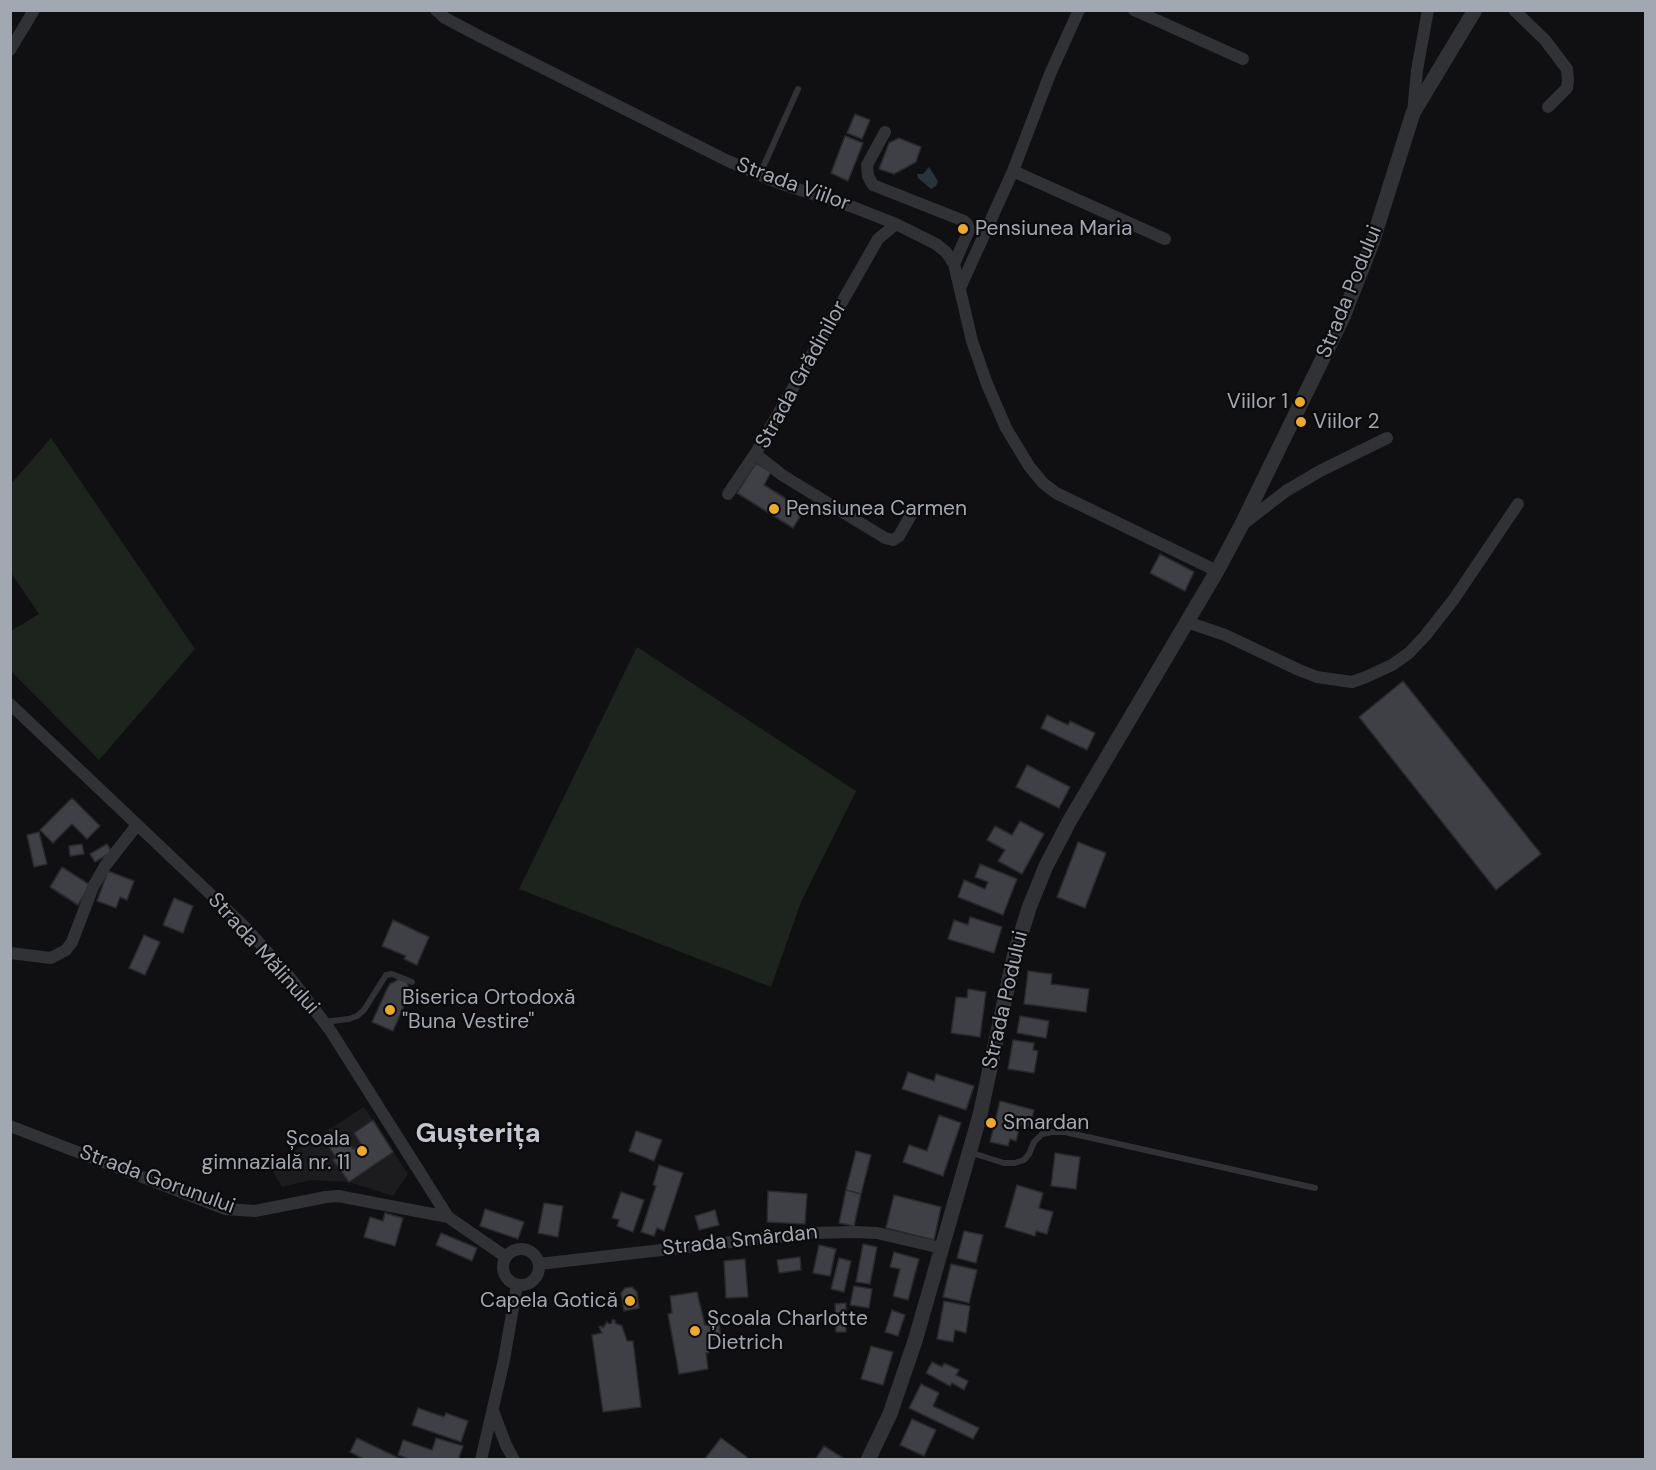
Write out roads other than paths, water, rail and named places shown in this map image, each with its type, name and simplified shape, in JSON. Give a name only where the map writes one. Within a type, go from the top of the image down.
[{"type":"street","points":[[10,50],[34,10]]},
{"type":"street","name":"Strada Viilor","points":[[435,10],[481,38],[726,160],[779,183],[853,207],[896,224],[936,244],[946,252],[954,264],[972,341],[1006,428],[1029,466],[1043,483],[1056,493],[1217,571]]},
{"type":"street","points":[[960,288],[1013,171],[1050,74],[1079,10]]},
{"type":"street","points":[[1134,10],[1243,59]]},
{"type":"street","points":[[1413,113],[1420,48],[1428,10]]},
{"type":"street","name":"Strada Podului","points":[[868,1460],[890,1414],[907,1366],[942,1248],[969,1152],[1014,957],[1033,897],[1070,820],[1217,571],[1241,526],[1343,317],[1372,243],[1413,113],[1475,10]]},
{"type":"street","points":[[1514,10],[1545,39],[1567,69],[1567,88],[1548,107]]},
{"type":"street","points":[[885,132],[867,165],[868,176],[873,185],[968,224],[969,230],[954,264]]},
{"type":"street","points":[[1013,171],[1165,239]]},
{"type":"street","name":"Strada Grădinilor","points":[[896,224],[878,239],[757,451],[758,456],[782,475],[885,538],[893,540],[899,536],[912,513]]},
{"type":"street","points":[[1241,526],[1286,491],[1387,438]]},
{"type":"street","points":[[728,495],[757,451]]},
{"type":"street","points":[[1187,622],[1225,635],[1317,677],[1352,682],[1359,680],[1401,659],[1425,636],[1454,599],[1518,504]]},
{"type":"street","name":"Strada Mălinului","points":[[10,704],[244,926],[288,975],[323,1022],[448,1216],[506,1257]]},
{"type":"street","points":[[10,953],[51,958],[66,950],[72,942],[93,887],[105,866],[137,825]]},
{"type":"street","name":"Strada Gorunului","points":[[10,1126],[225,1209],[255,1211],[338,1196],[448,1216]]},
{"type":"street","name":"Strada Smârdan","points":[[539,1264],[810,1233],[877,1233],[942,1248]]},
{"type":"street","points":[[516,1250],[528,1250],[537,1258],[539,1264],[537,1276],[528,1283],[517,1285],[504,1274],[506,1257],[516,1250]]},
{"type":"street","points":[[481,1460],[517,1285]]},
{"type":"street","points":[[493,1410],[514,1460]]},
{"type":"lane","points":[[760,175],[798,89]]},
{"type":"lane","points":[[323,1022],[357,1016],[364,1010],[386,975],[392,974],[412,982]]},
{"type":"lane","points":[[969,1152],[1004,1163],[1015,1163],[1024,1160],[1042,1134],[1065,1132],[1315,1188]]},
{"type":"place","name":"Pensiunea Maria","points":[[963,229]]},
{"type":"place","name":"Viilor 1","points":[[1300,402]]},
{"type":"place","name":"Viilor 2","points":[[1301,422]]},
{"type":"place","name":"Pensiunea Carmen","points":[[774,509]]},
{"type":"place","name":"Biserica Ortodoxă \"Buna Vestire\"","points":[[390,1010]]},
{"type":"place","name":"Smardan","points":[[991,1123]]},
{"type":"place","name":"Școala gimnazială nr. 11","points":[[362,1151]]},
{"type":"place","name":"Capela Gotică","points":[[630,1301]]},
{"type":"place","name":"Școala Charlotte Dietrich","points":[[695,1331]]},
{"type":"district","name":"Gușterița","points":[[478,1135]]}]
